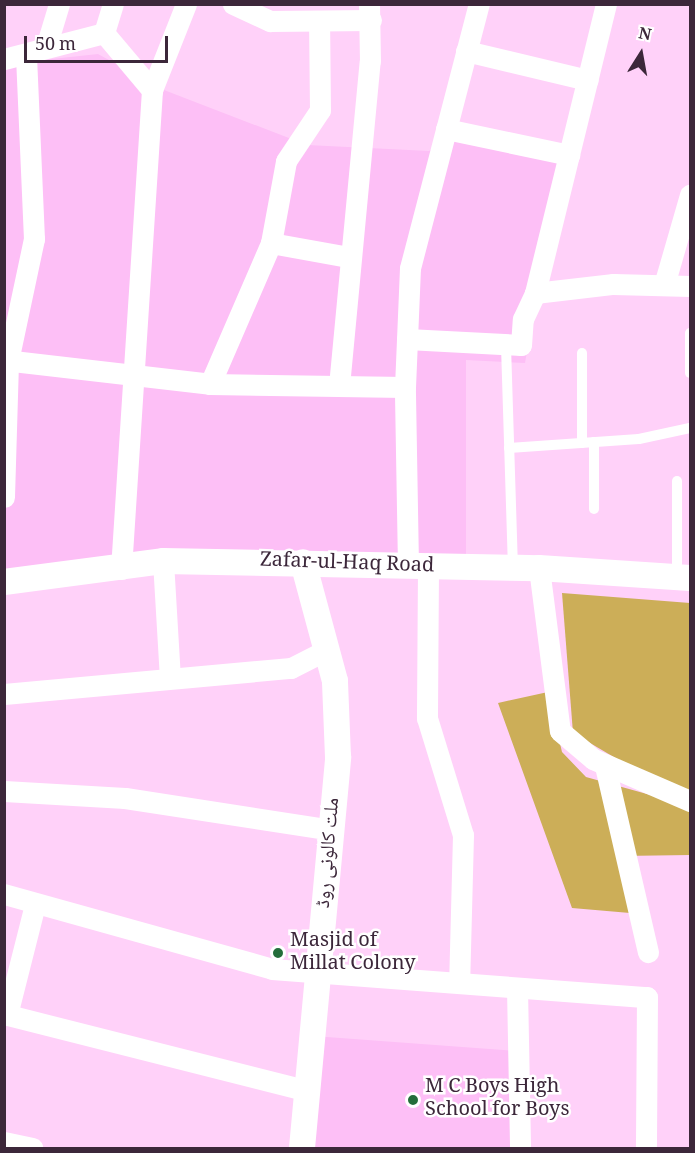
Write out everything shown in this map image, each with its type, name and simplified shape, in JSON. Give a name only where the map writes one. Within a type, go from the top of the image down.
[{"type":"street","points":[[46,47],[59,4]]},
{"type":"street","points":[[104,33],[113,4]]},
{"type":"street","points":[[121,569],[138,373],[152,90],[186,4]]},
{"type":"street","points":[[233,4],[270,21],[319,21],[370,12],[339,386]]},
{"type":"street","points":[[459,983],[463,835],[427,717],[405,387],[410,268],[479,4]]},
{"type":"street","points":[[406,339],[521,345],[523,318],[536,293],[606,4]]},
{"type":"street","points":[[210,384],[271,243],[286,161],[320,110],[319,21]]},
{"type":"street","points":[[4,59],[104,33]]},
{"type":"street","points":[[104,33],[152,90]]},
{"type":"street","points":[[466,51],[588,80]]},
{"type":"street","points":[[4,497],[6,360],[34,239],[26,55]]},
{"type":"street","points":[[446,129],[569,155]]},
{"type":"street","points":[[664,285],[690,195]]},
{"type":"street","points":[[271,243],[348,257]]},
{"type":"street","points":[[536,293],[664,285],[690,286]]},
{"type":"street","points":[[6,360],[138,373],[210,384],[405,387]]},
{"type":"street","points":[[163,561],[170,678]]},
{"type":"street","name":"Zafar-ul-Haq Road","points":[[4,582],[121,569],[163,561],[539,568],[684,578]]},
{"type":"street","name":"ملت کالونی روڈ","points":[[302,1149],[338,757],[334,681],[303,562]]},
{"type":"street","points":[[539,568],[560,731],[605,766],[690,801]]},
{"type":"street","points":[[4,694],[291,668],[325,651]]},
{"type":"street","points":[[605,766],[648,951]]},
{"type":"street","points":[[4,790],[125,798],[332,830]]},
{"type":"street","points":[[4,894],[272,969],[647,997],[646,1149]]},
{"type":"street","points":[[35,904],[6,1015],[308,1091]]},
{"type":"street","points":[[517,987],[520,1149]]},
{"type":"street","points":[[4,1142],[32,1149]]},
{"type":"lane","points":[[690,333],[690,373]]},
{"type":"lane","points":[[506,346],[513,568]]},
{"type":"lane","points":[[582,353],[582,443]]},
{"type":"lane","points":[[509,448],[594,442],[690,428]]},
{"type":"lane","points":[[594,442],[594,509]]},
{"type":"lane","points":[[677,481],[684,578]]},
{"type":"shaded area","points":[[98,54],[164,90],[307,145],[429,151],[455,135],[562,155],[525,363],[466,360],[466,559],[5,579],[5,64]]},
{"type":"shaded area","points":[[562,593],[690,603],[690,793],[646,776],[573,733]]},
{"type":"shaded area","points":[[548,692],[562,752],[586,777],[690,806],[690,855],[621,856],[630,913],[572,908],[498,703]]},
{"type":"shaded area","name":"M C Boys High School for Boys","points":[[313,1036],[518,1051],[520,1148],[302,1148]]},
{"type":"place","name":"Masjid of Millat Colony","points":[[278,953]]},
{"type":"place","name":"M C Boys High School for Boys","points":[[413,1100]]}]
